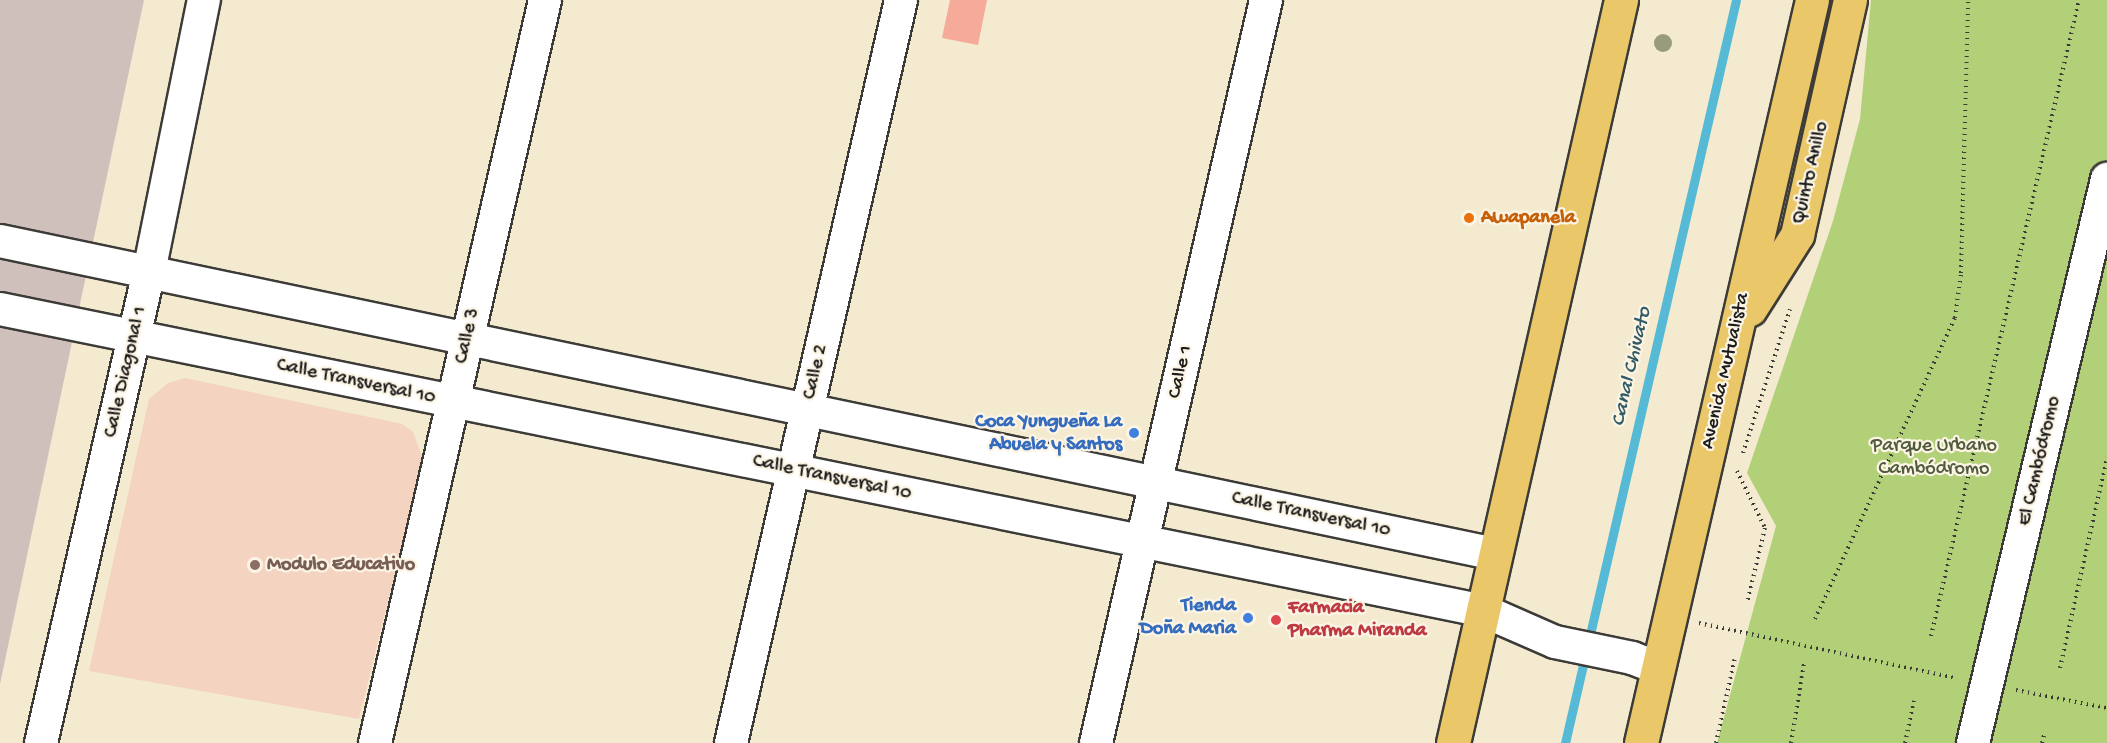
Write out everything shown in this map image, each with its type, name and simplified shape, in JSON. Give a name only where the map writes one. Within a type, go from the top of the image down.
[{"type":"main road","points":[[1453,743],[1622,0]]},
{"type":"main road","name":"Avenida Mutualista","points":[[1641,743],[1645,663],[1669,617],[1812,0]]},
{"type":"main road","name":"Quinto Anillo","points":[[1736,331],[1797,235],[1850,0]]},
{"type":"street","name":"Calle Diagonal 1","points":[[41,743],[149,272],[204,0]]},
{"type":"street","name":"Calle 3","points":[[375,743],[545,0]]},
{"type":"street","name":"Calle 2","points":[[731,743],[901,0]]},
{"type":"street","name":"Calle 1","points":[[1096,743],[1266,0]]},
{"type":"street","name":"El Cambódromo","points":[[1973,743],[2107,179]]},
{"type":"street","name":"Calle Transversal 10","points":[[0,241],[1495,554]]},
{"type":"street","name":"Calle Transversal 10","points":[[0,309],[1484,611],[1555,642],[1645,663]]},
{"type":"path","points":[[1815,619],[1955,318],[1961,273],[1968,0]]},
{"type":"path","points":[[1931,636],[2079,0]]},
{"type":"path","points":[[1747,603],[1765,528],[1737,472],[1793,300]]},
{"type":"path","points":[[2060,669],[2107,457]]},
{"type":"path","points":[[1669,617],[1986,685],[2107,708]]},
{"type":"path","points":[[1716,743],[1735,657]]},
{"type":"path","points":[[1791,743],[1804,664]]},
{"type":"path","points":[[1905,743],[1914,701]]},
{"type":"path","points":[[2042,743],[2044,735]]},
{"type":"shaded area","points":[[0,0],[144,0],[0,684]]},
{"type":"shaded area","name":"Modulo Educativo","points":[[185,378],[402,424],[413,432],[423,459],[359,719],[89,671],[149,399],[168,383]]},
{"type":"green space","name":"Parque Urbano Cambódromo","points":[[1871,0],[2107,0],[2107,743],[1717,743],[1776,526],[1747,473],[1833,221],[1860,119]]},
{"type":"building","points":[[950,0],[987,0],[978,45],[942,38]]},
{"type":"waterway","name":"Canal Chivato","points":[[1565,743],[1736,0]]},
{"type":"place","name":"Awapanela","points":[[1469,218]]},
{"type":"place","name":"Coca Yungueña La Abuela y Santos","points":[[1134,433]]},
{"type":"place","name":"Modulo Educativo","points":[[255,565]]},
{"type":"place","name":"Tienda Doña Maria","points":[[1248,618]]},
{"type":"place","name":"Farmacia Pharma Miranda","points":[[1276,620]]}]
